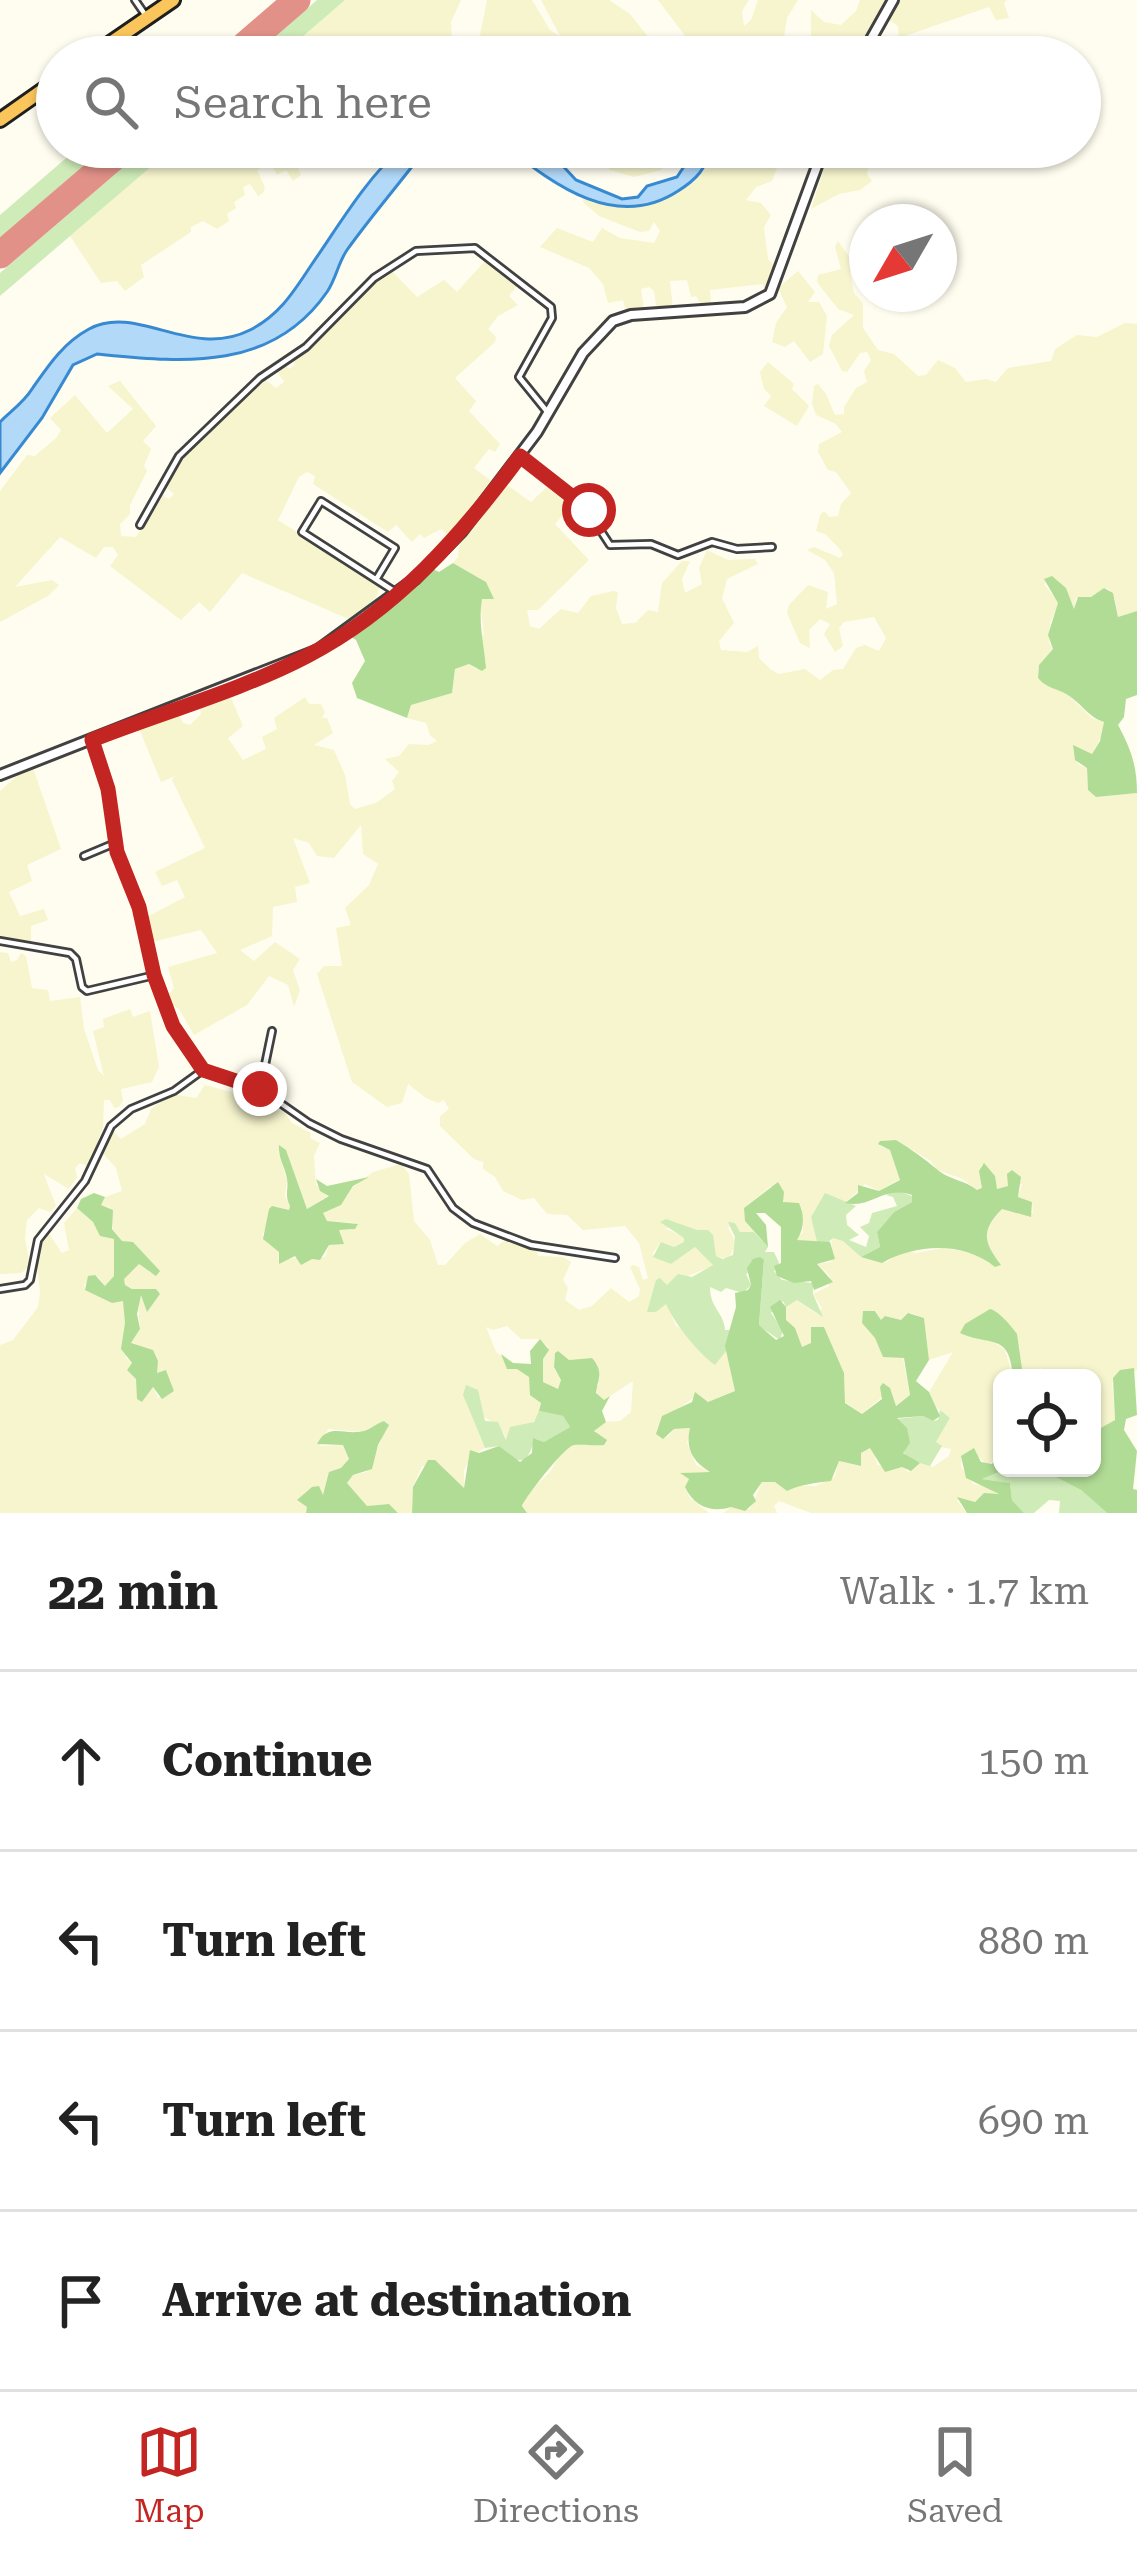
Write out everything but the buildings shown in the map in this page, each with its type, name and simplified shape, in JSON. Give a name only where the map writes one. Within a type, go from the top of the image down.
[{"type":"highway","points":[[121,36],[173,0]]},
{"type":"highway","points":[[0,120],[36,95]]},
{"type":"street","points":[[135,0],[147,18]]},
{"type":"street","points":[[873,36],[893,0]]},
{"type":"street","points":[[0,776],[293,663],[330,643],[397,593],[462,531],[520,456],[584,353],[613,321],[631,314],[738,308],[767,297],[777,284],[817,168]]},
{"type":"street","points":[[140,525],[179,456],[260,378],[306,347],[360,290],[416,251],[475,248],[551,307],[552,318],[519,377],[549,413]]},
{"type":"street","points":[[520,456],[586,506],[610,545],[651,544],[678,555],[712,542],[737,549],[772,547]]},
{"type":"street","points":[[376,578],[396,549],[320,501],[301,530],[397,593]]},
{"type":"street","points":[[92,740],[108,789],[115,844],[139,907],[154,975],[173,1026],[203,1070],[260,1089],[309,1124],[341,1139],[427,1169],[453,1208],[472,1223],[531,1245],[615,1258]]},
{"type":"street","points":[[84,856],[115,844]]},
{"type":"street","points":[[0,941],[70,953],[87,991],[154,975]]},
{"type":"street","points":[[260,1089],[272,1031]]},
{"type":"street","points":[[0,1289],[30,1280],[38,1240],[85,1181],[111,1126],[131,1109],[174,1091],[203,1070]]},
{"type":"green space","points":[[317,0],[345,0],[303,36],[275,36]]},
{"type":"green space","points":[[345,0],[461,0],[451,22],[452,36],[303,36]]},
{"type":"green space","points":[[487,0],[532,0],[550,30],[560,36],[480,36]]},
{"type":"green space","points":[[541,0],[609,0],[630,14],[647,36],[560,36]]},
{"type":"green space","points":[[658,0],[749,0],[742,11],[744,26],[758,0],[798,0],[787,18],[784,36],[685,36]]},
{"type":"green space","points":[[860,0],[1007,0],[1009,18],[996,20],[989,7],[905,36],[899,36],[898,26],[885,17],[874,36],[811,36],[811,10],[824,22],[841,25]]},
{"type":"green space","points":[[55,168],[81,168],[0,238],[0,215]]},
{"type":"green space","points":[[122,168],[149,168],[0,296],[0,273]]},
{"type":"green space","points":[[149,168],[261,168],[257,170],[263,193],[258,196],[250,184],[243,187],[245,195],[234,202],[236,208],[227,214],[229,221],[217,229],[203,221],[191,227],[191,232],[141,265],[144,277],[125,291],[117,281],[101,283],[70,236]]},
{"type":"green space","points":[[273,168],[298,168],[301,175],[293,181],[286,170],[277,175]]},
{"type":"green space","points":[[608,168],[663,168],[634,177]]},
{"type":"green space","points":[[704,168],[777,168],[772,181],[756,187],[746,200],[761,203],[771,215],[764,227],[768,259],[779,270],[766,293],[763,284],[710,290],[711,305],[702,306],[696,296],[691,297],[687,280],[670,281],[673,309],[656,305],[649,287],[641,289],[644,309],[626,312],[623,300],[608,303],[603,284],[589,268],[540,247],[557,228],[593,242],[602,228],[620,238],[654,243],[660,231],[654,222],[649,231],[640,232],[599,216],[582,197],[611,207],[649,205],[701,175]]},
{"type":"green space","points":[[824,168],[868,168],[872,181],[860,190],[839,194],[811,209]]},
{"type":"green space","points":[[838,241],[849,256],[849,312],[863,312],[863,328],[878,350],[894,354],[918,376],[926,375],[938,360],[955,368],[966,382],[996,382],[1008,368],[1051,361],[1055,349],[1077,335],[1097,337],[1125,323],[1137,324],[1137,611],[1118,617],[1115,599],[1104,588],[1091,597],[1076,598],[1075,610],[1066,588],[1052,577],[1044,584],[1059,603],[1050,623],[1053,649],[1039,665],[1038,678],[1104,722],[1092,754],[1073,749],[1078,764],[1087,768],[1088,790],[1096,797],[1137,793],[1137,1370],[1112,1382],[1115,1420],[1101,1428],[1101,1369],[1023,1369],[1005,1322],[986,1311],[960,1333],[987,1337],[1005,1350],[1010,1369],[993,1369],[993,1460],[987,1465],[979,1457],[966,1455],[961,1467],[973,1484],[987,1486],[999,1495],[984,1494],[975,1502],[961,1498],[957,1501],[967,1513],[811,1513],[779,1501],[774,1506],[777,1513],[723,1513],[731,1507],[750,1509],[762,1482],[775,1482],[787,1491],[816,1486],[835,1477],[838,1461],[860,1466],[861,1453],[870,1448],[877,1465],[903,1467],[908,1472],[920,1463],[933,1467],[949,1456],[951,1449],[936,1442],[950,1418],[936,1407],[929,1392],[953,1352],[929,1360],[924,1318],[911,1313],[901,1320],[885,1316],[881,1321],[876,1311],[863,1312],[862,1323],[883,1356],[903,1358],[910,1395],[895,1406],[893,1397],[883,1396],[862,1414],[845,1402],[844,1373],[824,1327],[802,1347],[786,1320],[786,1307],[797,1300],[817,1314],[822,1308],[813,1294],[829,1286],[830,1276],[817,1264],[831,1262],[832,1237],[861,1257],[887,1262],[902,1251],[943,1248],[980,1254],[989,1263],[999,1261],[988,1251],[987,1243],[987,1229],[996,1215],[1002,1208],[1033,1213],[1032,1202],[1018,1197],[1022,1184],[997,1189],[981,1164],[982,1189],[977,1190],[937,1170],[931,1161],[896,1140],[880,1141],[880,1146],[890,1150],[900,1179],[879,1191],[865,1184],[845,1203],[825,1194],[811,1217],[817,1242],[796,1240],[803,1232],[802,1209],[799,1203],[786,1204],[771,1186],[744,1208],[754,1232],[740,1232],[735,1223],[728,1228],[736,1242],[729,1259],[716,1256],[713,1235],[691,1228],[665,1228],[685,1238],[684,1242],[674,1247],[661,1242],[652,1254],[671,1264],[695,1247],[714,1265],[667,1285],[651,1297],[648,1312],[666,1303],[676,1326],[703,1351],[726,1351],[735,1391],[708,1402],[698,1394],[666,1414],[657,1430],[668,1437],[674,1429],[691,1428],[687,1443],[696,1465],[710,1472],[681,1473],[689,1479],[685,1487],[690,1498],[709,1513],[527,1513],[522,1506],[528,1493],[550,1472],[560,1454],[571,1445],[604,1445],[596,1428],[602,1422],[620,1421],[631,1412],[633,1381],[604,1400],[598,1398],[592,1358],[569,1360],[555,1353],[554,1368],[561,1380],[558,1389],[543,1382],[542,1362],[548,1347],[539,1339],[521,1339],[507,1326],[486,1327],[496,1352],[529,1376],[530,1391],[541,1404],[538,1418],[507,1440],[502,1430],[466,1403],[485,1448],[471,1457],[464,1470],[464,1489],[439,1464],[422,1466],[413,1487],[412,1513],[398,1513],[389,1504],[367,1506],[347,1483],[353,1475],[367,1472],[388,1425],[384,1421],[362,1432],[328,1429],[320,1446],[343,1445],[349,1459],[322,1496],[319,1487],[313,1487],[298,1501],[307,1507],[306,1513],[0,1513],[0,1345],[13,1340],[38,1307],[41,1238],[49,1234],[62,1253],[69,1250],[64,1223],[77,1208],[100,1236],[114,1239],[114,1276],[109,1284],[105,1286],[98,1277],[84,1284],[85,1289],[112,1303],[122,1300],[126,1306],[126,1358],[132,1363],[127,1370],[136,1379],[138,1396],[142,1402],[153,1387],[158,1398],[174,1391],[167,1371],[157,1374],[131,1343],[140,1329],[138,1300],[142,1294],[145,1297],[147,1312],[160,1294],[156,1289],[132,1289],[124,1278],[139,1264],[151,1273],[150,1261],[133,1243],[122,1241],[113,1229],[110,1208],[101,1205],[105,1197],[122,1191],[116,1168],[101,1151],[110,1128],[121,1139],[145,1124],[151,1109],[172,1094],[196,1098],[205,1085],[239,1094],[260,1091],[274,1100],[271,1109],[284,1112],[320,1143],[314,1156],[316,1185],[329,1195],[307,1209],[286,1150],[278,1151],[290,1206],[289,1210],[277,1207],[262,1235],[279,1252],[278,1259],[325,1257],[329,1245],[339,1244],[339,1230],[351,1230],[355,1223],[327,1221],[323,1213],[341,1205],[353,1187],[373,1172],[401,1164],[409,1174],[414,1221],[430,1240],[438,1265],[445,1265],[480,1234],[497,1246],[507,1239],[537,1251],[538,1256],[571,1262],[563,1280],[568,1288],[565,1300],[579,1310],[592,1306],[611,1288],[629,1302],[639,1296],[633,1265],[639,1267],[643,1280],[648,1278],[639,1243],[625,1226],[583,1230],[567,1215],[547,1214],[534,1198],[522,1200],[503,1191],[483,1169],[483,1162],[440,1126],[440,1116],[449,1109],[444,1100],[438,1103],[426,1098],[408,1084],[402,1103],[387,1107],[352,1082],[317,974],[324,966],[342,966],[336,928],[351,925],[345,908],[369,885],[378,864],[363,854],[361,825],[334,858],[317,856],[309,843],[293,838],[310,883],[295,887],[297,902],[273,907],[272,936],[240,950],[254,961],[275,942],[300,959],[293,970],[300,990],[294,1007],[288,985],[269,976],[247,1005],[194,1035],[179,1009],[169,1003],[174,988],[168,967],[217,953],[201,930],[152,942],[145,918],[185,897],[177,880],[162,886],[155,872],[205,848],[172,780],[175,776],[161,782],[138,726],[177,710],[183,723],[190,725],[201,714],[199,702],[228,691],[243,726],[228,738],[243,760],[266,749],[262,737],[277,729],[274,718],[305,697],[309,704],[321,704],[325,712],[322,718],[327,718],[333,733],[314,745],[334,750],[350,804],[355,809],[376,803],[395,789],[392,781],[399,772],[385,759],[399,756],[409,744],[437,741],[426,723],[407,718],[411,705],[452,693],[455,669],[469,664],[476,669],[486,663],[479,641],[484,634],[480,603],[493,598],[480,578],[453,563],[459,542],[441,529],[424,538],[420,534],[412,542],[396,525],[388,532],[313,484],[315,476],[307,472],[299,477],[278,520],[380,585],[376,598],[351,620],[242,573],[210,612],[199,602],[181,620],[110,566],[118,555],[113,547],[104,547],[96,558],[60,537],[15,587],[52,580],[59,585],[0,622],[0,491],[27,455],[35,456],[56,438],[61,430],[50,418],[75,395],[107,433],[133,409],[108,386],[120,381],[156,426],[143,441],[151,449],[144,466],[147,471],[130,514],[120,524],[121,536],[136,537],[163,496],[169,499],[174,494],[167,488],[180,457],[264,379],[276,388],[284,382],[276,370],[295,365],[293,360],[379,277],[390,269],[417,297],[444,280],[457,292],[485,261],[519,283],[509,296],[518,305],[498,316],[488,329],[495,342],[455,378],[476,401],[469,411],[500,444],[495,452],[489,449],[474,468],[502,489],[506,484],[531,502],[547,487],[562,499],[566,511],[555,524],[589,560],[538,610],[527,610],[530,626],[539,629],[561,609],[578,613],[591,596],[613,591],[618,592],[616,608],[622,624],[635,623],[648,610],[658,612],[662,583],[682,561],[690,561],[682,579],[685,593],[702,584],[699,568],[707,550],[728,560],[755,559],[758,564],[727,579],[722,598],[734,623],[719,641],[721,650],[747,652],[758,646],[759,658],[779,674],[805,669],[820,680],[843,669],[856,648],[865,645],[879,651],[886,638],[874,617],[844,622],[839,628],[843,646],[835,652],[824,634],[830,624],[820,619],[809,630],[810,648],[800,643],[787,613],[808,585],[828,592],[826,609],[837,604],[834,573],[825,560],[807,550],[814,547],[840,558],[843,554],[838,547],[816,531],[820,515],[824,511],[830,517],[838,516],[851,493],[818,452],[819,444],[842,432],[816,415],[814,386],[818,384],[826,394],[835,415],[844,414],[856,388],[867,382],[864,371],[871,360],[867,352],[860,353],[847,372],[842,371],[829,346],[832,335],[854,315],[838,309],[817,282],[818,275],[841,269],[835,247]]},
{"type":"green space","points":[[798,271],[815,292],[808,302],[819,302],[827,316],[823,354],[810,362],[794,341],[785,347],[772,342],[776,323],[787,307],[778,288]]},
{"type":"green space","points":[[768,362],[794,384],[792,389],[809,406],[797,426],[764,406],[771,396],[760,372]]},
{"type":"green space","points":[[453,563],[486,582],[494,599],[482,599],[486,668],[482,671],[469,664],[455,669],[452,693],[411,705],[407,718],[357,698],[352,683],[365,661],[350,636],[426,573]]},
{"type":"green space","points":[[1052,576],[1066,588],[1074,609],[1078,597],[1091,597],[1104,588],[1113,593],[1118,617],[1137,611],[1137,695],[1126,699],[1118,725],[1132,758],[1137,793],[1096,797],[1088,790],[1087,768],[1075,760],[1073,745],[1092,754],[1104,722],[1038,678],[1039,665],[1053,649],[1048,635],[1058,603],[1044,579]]},
{"type":"green space","points":[[33,768],[61,849],[27,865],[32,881],[9,892],[20,916],[44,909],[48,920],[31,926],[31,943],[0,938],[0,791]]},
{"type":"green space","points":[[0,952],[8,953],[11,962],[21,953],[26,956],[32,988],[48,990],[50,1001],[80,997],[84,1029],[104,1076],[93,1031],[104,1027],[103,1019],[130,1009],[133,1017],[150,1011],[159,1067],[152,1082],[121,1089],[119,1107],[104,1100],[103,1127],[89,1166],[80,1163],[75,1168],[77,1177],[69,1189],[44,1174],[56,1206],[50,1212],[39,1208],[27,1220],[30,1266],[21,1273],[0,1274]]},
{"type":"green space","points":[[896,1140],[943,1174],[977,1190],[982,1188],[979,1171],[984,1163],[995,1176],[997,1189],[1008,1186],[1007,1174],[1012,1170],[1021,1177],[1018,1197],[1032,1202],[1031,1217],[1002,1209],[988,1231],[988,1243],[1001,1265],[939,1248],[909,1252],[882,1263],[861,1257],[880,1247],[877,1232],[894,1212],[912,1202],[912,1195],[902,1193],[845,1203],[858,1193],[858,1185],[879,1191],[900,1180],[890,1150],[878,1144]]},
{"type":"green space","points":[[279,1145],[286,1150],[307,1209],[329,1196],[320,1191],[316,1179],[327,1186],[369,1177],[353,1186],[341,1205],[323,1213],[327,1221],[358,1224],[355,1229],[339,1230],[344,1244],[329,1245],[320,1260],[301,1265],[295,1256],[279,1264],[279,1252],[263,1239],[269,1209],[289,1210],[290,1206]]},
{"type":"green space","points":[[778,1182],[783,1202],[799,1203],[801,1208],[803,1222],[797,1240],[830,1242],[835,1259],[817,1264],[833,1282],[814,1290],[811,1281],[794,1283],[777,1276],[774,1266],[781,1263],[781,1227],[765,1213],[756,1213],[766,1225],[768,1247],[745,1221],[744,1208]]},
{"type":"green space","points":[[896,1190],[912,1196],[912,1202],[894,1212],[877,1232],[880,1247],[861,1257],[843,1241],[817,1242],[811,1217],[825,1193],[856,1206],[846,1215],[847,1225],[859,1235],[849,1240],[866,1247],[869,1236],[860,1227],[869,1223],[872,1213],[897,1206],[886,1195]]},
{"type":"green space","points":[[94,1193],[105,1197],[101,1205],[113,1210],[112,1229],[122,1241],[133,1242],[160,1271],[156,1276],[139,1264],[124,1279],[132,1289],[156,1289],[160,1294],[147,1312],[141,1295],[140,1329],[131,1343],[153,1350],[157,1373],[166,1370],[174,1391],[162,1399],[153,1387],[142,1402],[137,1399],[136,1379],[127,1370],[132,1363],[121,1349],[123,1301],[112,1303],[85,1290],[88,1276],[95,1275],[105,1286],[114,1276],[114,1239],[100,1236],[77,1208],[81,1199]]},
{"type":"green space","points":[[666,1219],[708,1230],[716,1256],[723,1259],[733,1255],[735,1237],[728,1222],[735,1223],[740,1232],[754,1232],[768,1247],[765,1252],[774,1252],[779,1263],[774,1271],[782,1280],[813,1283],[823,1317],[797,1300],[786,1307],[783,1301],[771,1313],[783,1330],[780,1340],[759,1326],[764,1261],[746,1274],[751,1285],[743,1293],[710,1287],[725,1330],[730,1330],[726,1351],[715,1365],[687,1337],[666,1304],[647,1312],[656,1280],[667,1285],[678,1274],[692,1277],[713,1265],[695,1247],[671,1264],[653,1257],[661,1242],[674,1247],[684,1242],[660,1222]]},
{"type":"green space","points":[[760,1257],[764,1260],[759,1325],[776,1340],[784,1336],[770,1307],[780,1300],[802,1347],[811,1343],[811,1327],[824,1327],[844,1373],[845,1403],[862,1414],[882,1399],[883,1383],[890,1388],[896,1406],[910,1395],[904,1358],[883,1357],[862,1323],[863,1311],[875,1311],[881,1320],[885,1316],[901,1320],[908,1313],[924,1318],[929,1360],[916,1381],[929,1392],[940,1416],[933,1421],[923,1416],[897,1418],[907,1428],[910,1443],[903,1453],[920,1463],[911,1471],[902,1467],[885,1472],[870,1448],[861,1453],[861,1466],[839,1461],[831,1481],[787,1491],[775,1482],[762,1482],[753,1495],[756,1501],[745,1511],[704,1507],[689,1494],[685,1487],[689,1479],[680,1473],[710,1472],[692,1454],[690,1428],[674,1429],[663,1439],[656,1434],[662,1416],[692,1402],[695,1392],[708,1402],[735,1391],[725,1346],[735,1293],[748,1290],[747,1268]]},
{"type":"green space","points":[[990,1309],[1001,1316],[1017,1334],[1022,1369],[1012,1369],[1008,1353],[997,1343],[960,1333],[965,1324]]},
{"type":"green space","points":[[540,1339],[549,1350],[543,1359],[543,1382],[558,1389],[561,1380],[554,1367],[555,1353],[569,1360],[592,1358],[596,1363],[596,1393],[604,1400],[610,1396],[602,1411],[606,1422],[594,1431],[607,1440],[604,1445],[569,1447],[525,1500],[522,1506],[527,1513],[412,1513],[413,1487],[428,1460],[435,1460],[464,1488],[470,1450],[479,1453],[499,1446],[520,1462],[532,1453],[533,1438],[544,1442],[570,1427],[563,1416],[539,1411],[541,1403],[530,1395],[529,1377],[507,1369],[501,1354],[513,1363],[531,1364],[530,1351]]},
{"type":"green space","points":[[1134,1368],[1137,1415],[1126,1419],[1124,1430],[1137,1451],[1133,1489],[1137,1490],[1137,1513],[1107,1513],[1081,1490],[1056,1477],[1101,1477],[1101,1428],[1115,1420],[1113,1378],[1120,1370]]},
{"type":"green space","points":[[466,1385],[478,1390],[485,1421],[498,1422],[506,1440],[510,1427],[534,1422],[539,1411],[563,1416],[570,1427],[544,1442],[536,1439],[526,1460],[515,1460],[499,1446],[485,1448],[463,1395]]},
{"type":"green space","points":[[940,1410],[950,1418],[936,1442],[942,1446],[930,1466],[913,1461],[903,1452],[910,1443],[896,1419],[923,1416],[938,1420]]},
{"type":"green space","points":[[384,1421],[389,1425],[372,1469],[353,1475],[347,1483],[367,1506],[389,1504],[398,1513],[306,1513],[307,1507],[297,1500],[312,1487],[319,1486],[323,1495],[329,1472],[349,1459],[343,1445],[317,1444],[322,1437],[364,1431]]},
{"type":"green space","points":[[974,1448],[981,1462],[992,1464],[993,1475],[982,1479],[1010,1483],[1012,1500],[1024,1513],[967,1513],[957,1497],[975,1502],[984,1493],[999,1494],[966,1478],[961,1456]]},
{"type":"green space","points":[[993,1475],[1056,1477],[1081,1490],[1107,1513],[1059,1513],[1060,1501],[1049,1500],[1034,1513],[1024,1513],[1012,1500],[1010,1483],[982,1479]]},
{"type":"water","points":[[382,168],[411,168],[347,250],[327,292],[304,318],[279,337],[222,356],[160,359],[97,354],[73,365],[42,418],[0,473],[0,422],[71,341],[107,323],[126,322],[207,339],[250,330],[286,302]]},
{"type":"water","points":[[535,168],[565,168],[576,180],[622,199],[638,197],[647,186],[677,177],[683,168],[702,168],[685,187],[655,202],[632,206],[588,199]]},
{"type":"runway","points":[[255,36],[297,0]]},
{"type":"runway","points":[[0,255],[102,168]]},
{"type":"route","points":[[260,1089],[203,1070],[173,1026],[154,975],[139,907],[117,852],[108,789],[92,740],[293,663],[330,643],[437,558],[520,456],[589,510]]}]
